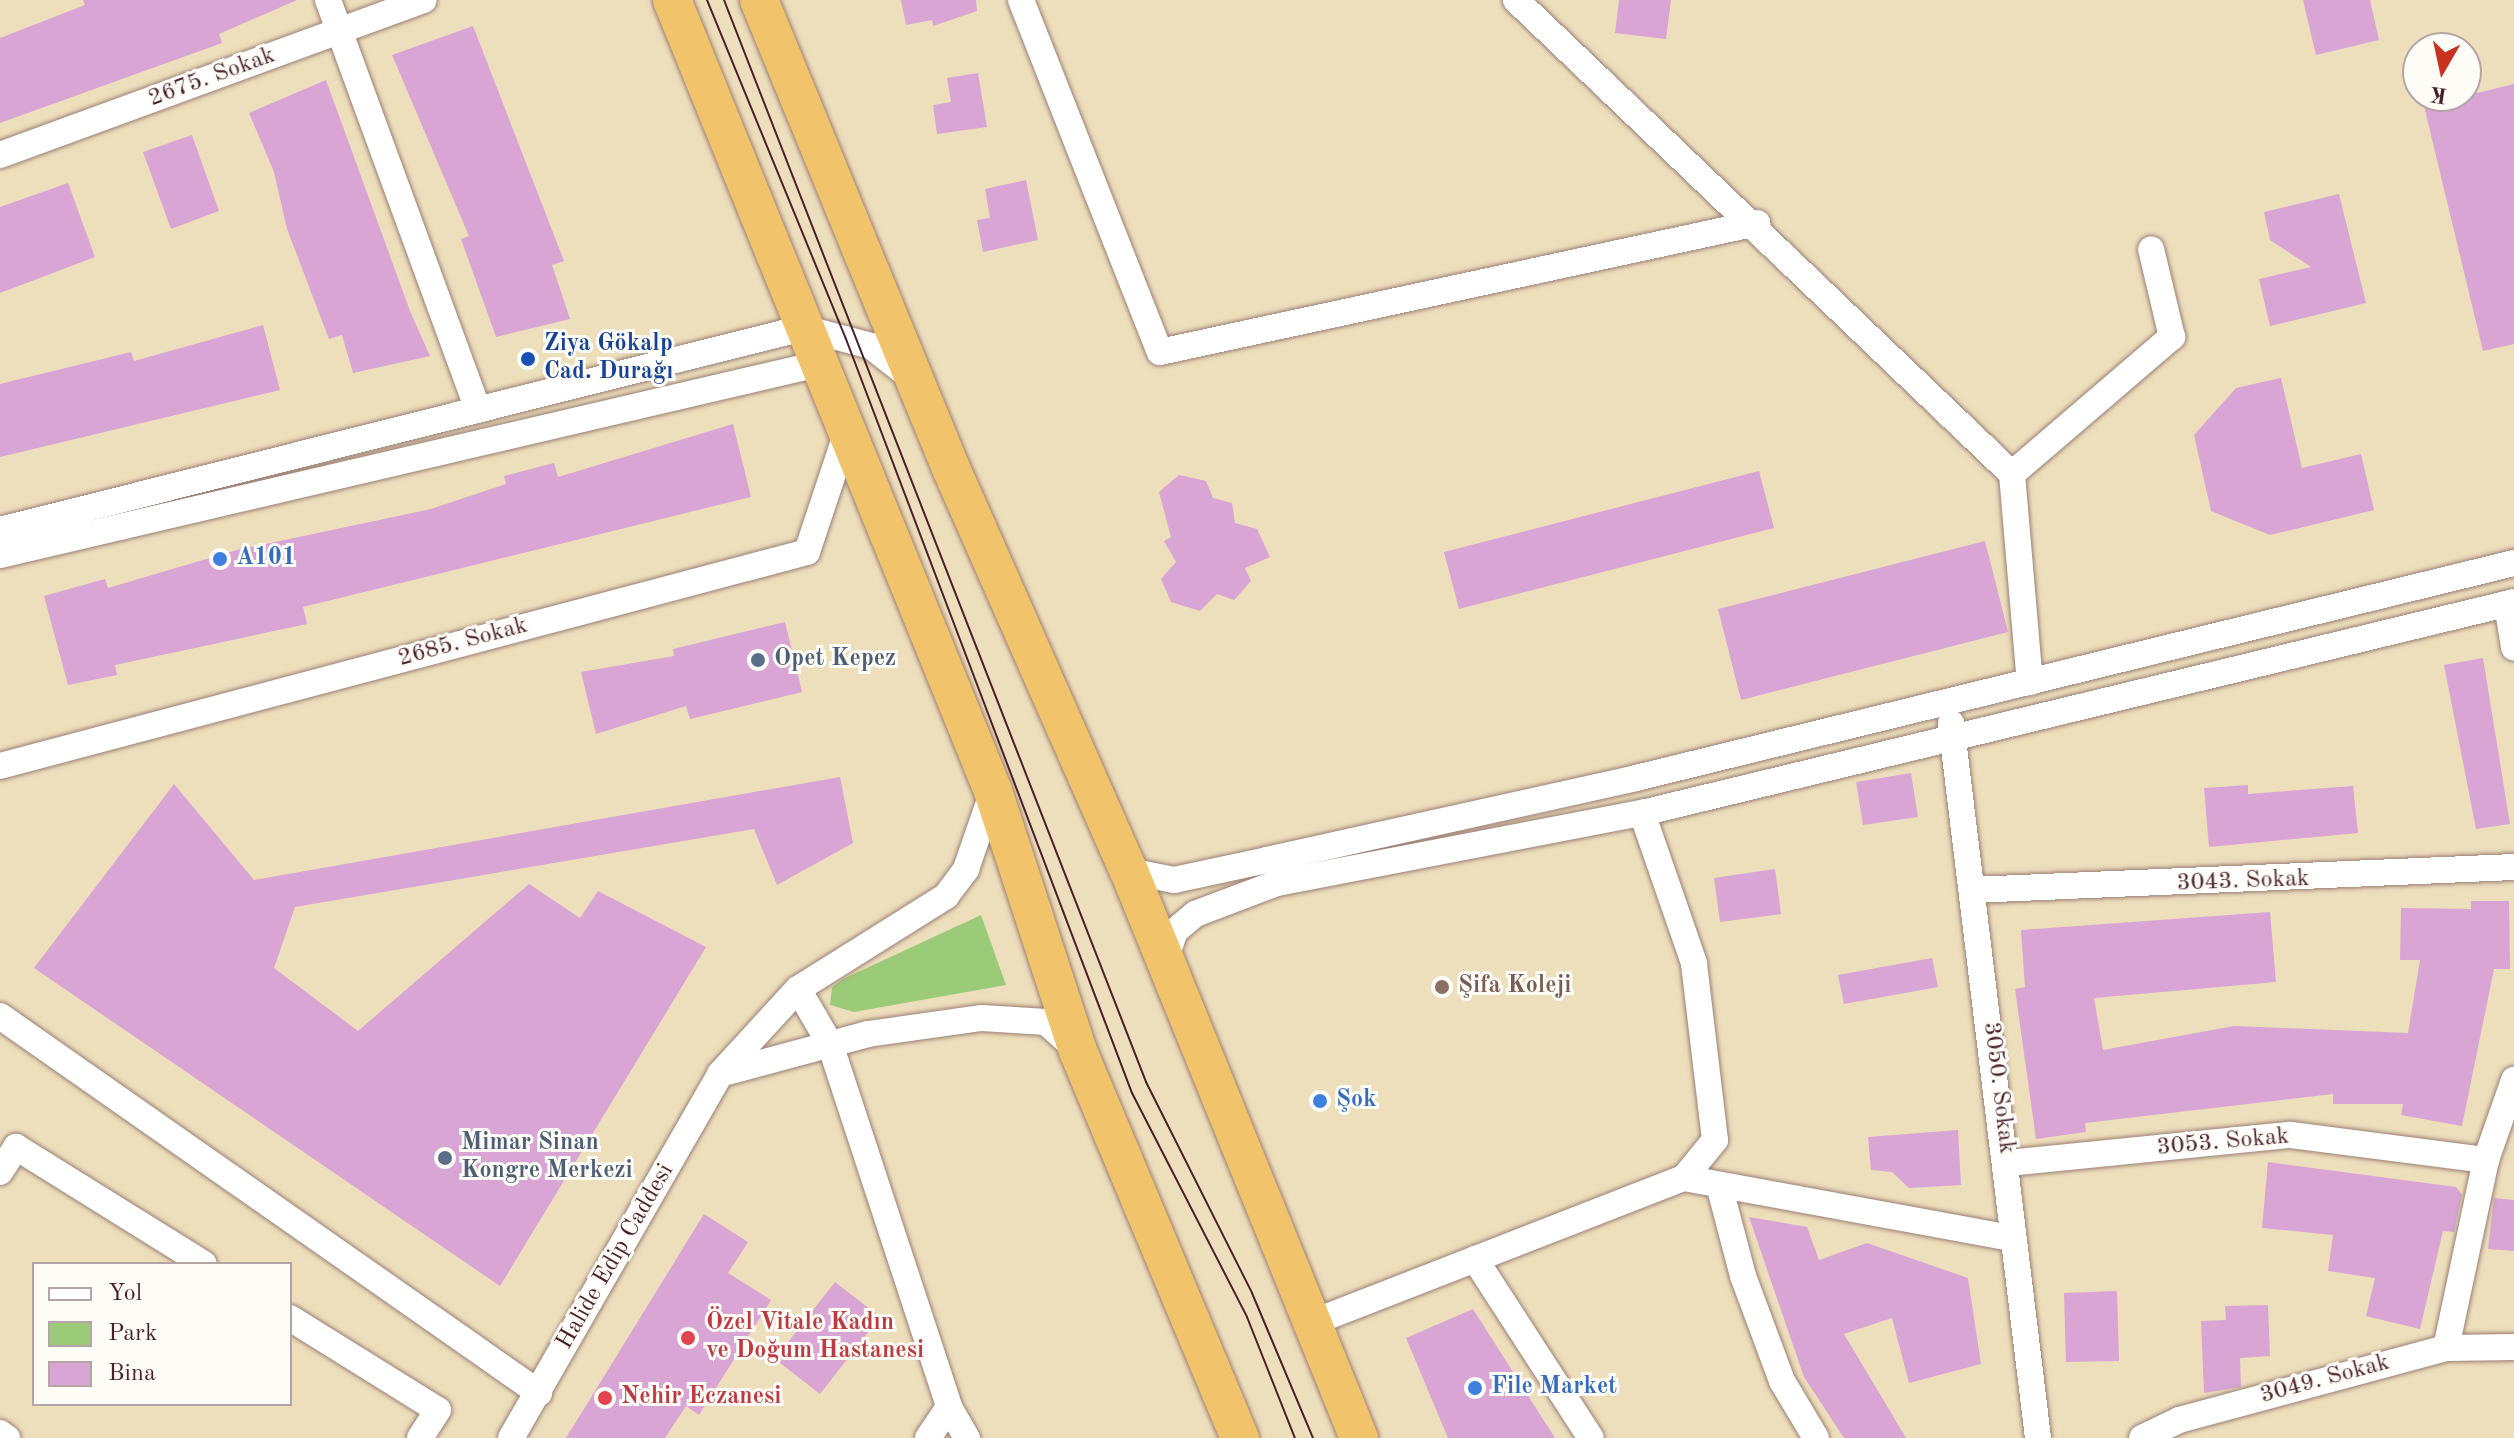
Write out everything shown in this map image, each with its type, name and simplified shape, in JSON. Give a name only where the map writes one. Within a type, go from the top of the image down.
[{"type":"highway","points":[[672,0],[993,791],[1078,1051],[1240,1438]]},
{"type":"highway","points":[[759,0],[915,381],[1129,871],[1359,1438]]},
{"type":"street","points":[[328,0],[478,409]]},
{"type":"street","name":"2675. Sokak","points":[[0,155],[423,0]]},
{"type":"street","points":[[1021,0],[1160,352],[1757,223]]},
{"type":"street","points":[[1516,0],[1757,223],[2012,474],[2030,682]]},
{"type":"street","points":[[2012,474],[2172,337],[2151,249]]},
{"type":"street","points":[[0,530],[803,328],[871,346],[915,381]]},
{"type":"street","points":[[0,555],[818,364]]},
{"type":"street","name":"2685. Sokak","points":[[0,766],[807,552],[846,435]]},
{"type":"street","points":[[1165,960],[1175,931],[1195,914],[1272,871],[2514,563]]},
{"type":"street","points":[[1129,871],[1174,880],[1272,871],[1642,813],[2510,603],[2514,647]]},
{"type":"street","name":"3050. Sokak","points":[[1946,704],[1954,739],[2008,1163],[2010,1238],[2038,1438]]},
{"type":"street","name":"Halide Edip Caddesi","points":[[511,1438],[720,1074],[798,989],[946,896],[966,869],[993,791]]},
{"type":"street","points":[[1314,1322],[1684,1178],[1715,1140],[1694,963],[1642,813]]},
{"type":"street","name":"3043. Sokak","points":[[1972,890],[2514,867]]},
{"type":"street","points":[[798,989],[830,1044],[949,1407],[967,1438]]},
{"type":"street","points":[[0,1016],[539,1393]]},
{"type":"street","points":[[720,1074],[830,1044],[1024,1016],[1046,1022],[1078,1051]]},
{"type":"street","points":[[2446,1348],[2486,1160],[2514,1080]]},
{"type":"street","name":"3053. Sokak","points":[[2008,1163],[2291,1135],[2486,1160]]},
{"type":"street","points":[[0,1172],[16,1147],[201,1262]]},
{"type":"street","points":[[1684,1178],[2010,1238]]},
{"type":"street","points":[[1719,1185],[1743,1276],[1782,1381],[1816,1438]]},
{"type":"street","points":[[1475,1259],[1591,1438]]},
{"type":"street","points":[[292,1319],[438,1410],[420,1438]]},
{"type":"street","name":"3049. Sokak","points":[[2142,1438],[2179,1420],[2446,1348],[2514,1347]]},
{"type":"street","points":[[928,1438],[949,1407]]},
{"type":"street","points":[[0,1433],[7,1438]]},
{"type":"green space","points":[[981,915],[1006,985],[854,1012],[830,1005],[832,987],[843,979]]},
{"type":"building","points":[[83,0],[297,0],[219,34],[222,43],[0,123],[0,38],[85,5]]},
{"type":"building","points":[[901,0],[976,0],[977,11],[933,26],[932,20],[906,25]]},
{"type":"building","points":[[1619,0],[1671,0],[1666,39],[1615,33]]},
{"type":"building","points":[[2303,0],[2370,0],[2379,40],[2316,55]]},
{"type":"building","points":[[473,26],[564,261],[552,265],[570,319],[496,337],[461,239],[469,236],[392,55]]},
{"type":"building","points":[[978,73],[987,127],[937,134],[933,105],[951,102],[947,78]]},
{"type":"building","points":[[326,80],[410,311],[430,356],[353,373],[342,335],[329,339],[287,229],[274,172],[249,113]]},
{"type":"building","points":[[2514,84],[2514,344],[2483,351],[2425,112],[2482,112],[2482,92]]},
{"type":"building","points":[[192,135],[219,211],[171,229],[143,152]]},
{"type":"building","points":[[1026,180],[1038,240],[983,252],[977,220],[990,218],[985,189]]},
{"type":"building","points":[[68,183],[95,257],[0,293],[0,207]]},
{"type":"building","points":[[2339,194],[2366,303],[2270,326],[2259,279],[2311,267],[2270,240],[2264,212]]},
{"type":"building","points":[[263,325],[280,390],[0,457],[0,384],[131,352],[134,361]]},
{"type":"building","points":[[2281,378],[2302,468],[2361,454],[2374,510],[2270,535],[2211,511],[2194,435],[2236,388]]},
{"type":"building","points":[[733,424],[751,497],[303,607],[307,624],[115,665],[117,675],[68,685],[44,596],[105,579],[108,588],[237,550],[431,509],[506,484],[504,476],[554,463],[558,477]]},
{"type":"building","points":[[1759,471],[1774,528],[1459,609],[1444,552]]},
{"type":"building","points":[[1179,475],[1206,481],[1213,498],[1232,503],[1235,523],[1257,529],[1270,557],[1245,568],[1251,581],[1234,600],[1217,594],[1200,611],[1171,602],[1161,579],[1176,562],[1164,541],[1171,537],[1159,492]]},
{"type":"building","points":[[1985,541],[2008,632],[1741,700],[1718,609]]},
{"type":"building","points":[[785,622],[802,692],[690,719],[686,706],[596,734],[581,672],[674,656],[673,649]]},
{"type":"building","points":[[2483,658],[2510,824],[2476,829],[2444,665]]},
{"type":"building","points":[[1911,773],[1918,817],[1863,825],[1856,782]]},
{"type":"building","name":"Mimar Sinan Kongre Merkezi","points":[[840,777],[853,843],[777,885],[754,829],[295,907],[274,968],[358,1031],[529,884],[580,918],[598,891],[706,947],[500,1286],[34,968],[174,784],[254,880]]},
{"type":"building","points":[[2248,785],[2248,794],[2353,786],[2358,833],[2209,847],[2204,788]]},
{"type":"building","points":[[1775,869],[1781,914],[1720,922],[1714,878]]},
{"type":"building","points":[[2471,901],[2509,901],[2510,969],[2494,969],[2462,1126],[2401,1115],[2403,1104],[2333,1104],[2333,1094],[2085,1123],[2086,1132],[2036,1139],[2015,989],[2025,987],[2021,930],[2270,912],[2276,982],[2094,998],[2103,1050],[2234,1026],[2408,1033],[2420,960],[2400,960],[2401,908],[2471,909]]},
{"type":"building","points":[[1932,958],[1938,987],[1844,1004],[1838,975]]},
{"type":"building","points":[[1958,1130],[1961,1185],[1909,1188],[1892,1172],[1871,1170],[1868,1137]]},
{"type":"building","points":[[2268,1162],[2456,1187],[2462,1195],[2454,1232],[2443,1231],[2420,1329],[2366,1316],[2375,1278],[2328,1271],[2333,1235],[2262,1228]]},
{"type":"building","points":[[2494,1198],[2514,1200],[2514,1251],[2488,1249]]},
{"type":"building","name":"Özel Vitale Kadın ve Doğum Hastanesi","points":[[704,1214],[748,1242],[728,1273],[771,1300],[699,1415],[686,1406],[665,1438],[566,1438]]},
{"type":"building","points":[[1749,1217],[1807,1227],[1819,1260],[1867,1243],[1968,1278],[1981,1364],[1909,1383],[1892,1318],[1844,1334],[1906,1438],[1844,1438],[1804,1377]]},
{"type":"building","points":[[835,1282],[880,1317],[820,1394],[775,1359]]},
{"type":"building","points":[[2117,1291],[2119,1361],[2066,1362],[2064,1293]]},
{"type":"building","points":[[2268,1305],[2270,1356],[2240,1358],[2241,1387],[2204,1393],[2201,1321],[2226,1320],[2225,1306]]},
{"type":"building","name":"File Market","points":[[1473,1309],[1555,1438],[1448,1438],[1406,1338]]},
{"type":"tram line","points":[[707,0],[846,339],[1132,1093],[1247,1317],[1295,1438]]},
{"type":"tram line","points":[[724,0],[1146,1082],[1252,1293],[1313,1438]]},
{"type":"place","name":"Ziya Gökalp Cad. Durağı","points":[[528,359]]},
{"type":"place","name":"A101","points":[[220,559]]},
{"type":"place","name":"Opet Kepez","points":[[758,660]]},
{"type":"place","name":"Şifa Koleji","points":[[1442,987]]},
{"type":"place","name":"Şok","points":[[1320,1101]]},
{"type":"place","name":"Mimar Sinan Kongre Merkezi","points":[[445,1158]]},
{"type":"place","name":"Özel Vitale Kadın ve Doğum Hastanesi","points":[[688,1338]]},
{"type":"place","name":"File Market","points":[[1475,1388]]},
{"type":"place","name":"Nehir Eczanesi","points":[[605,1398]]}]
